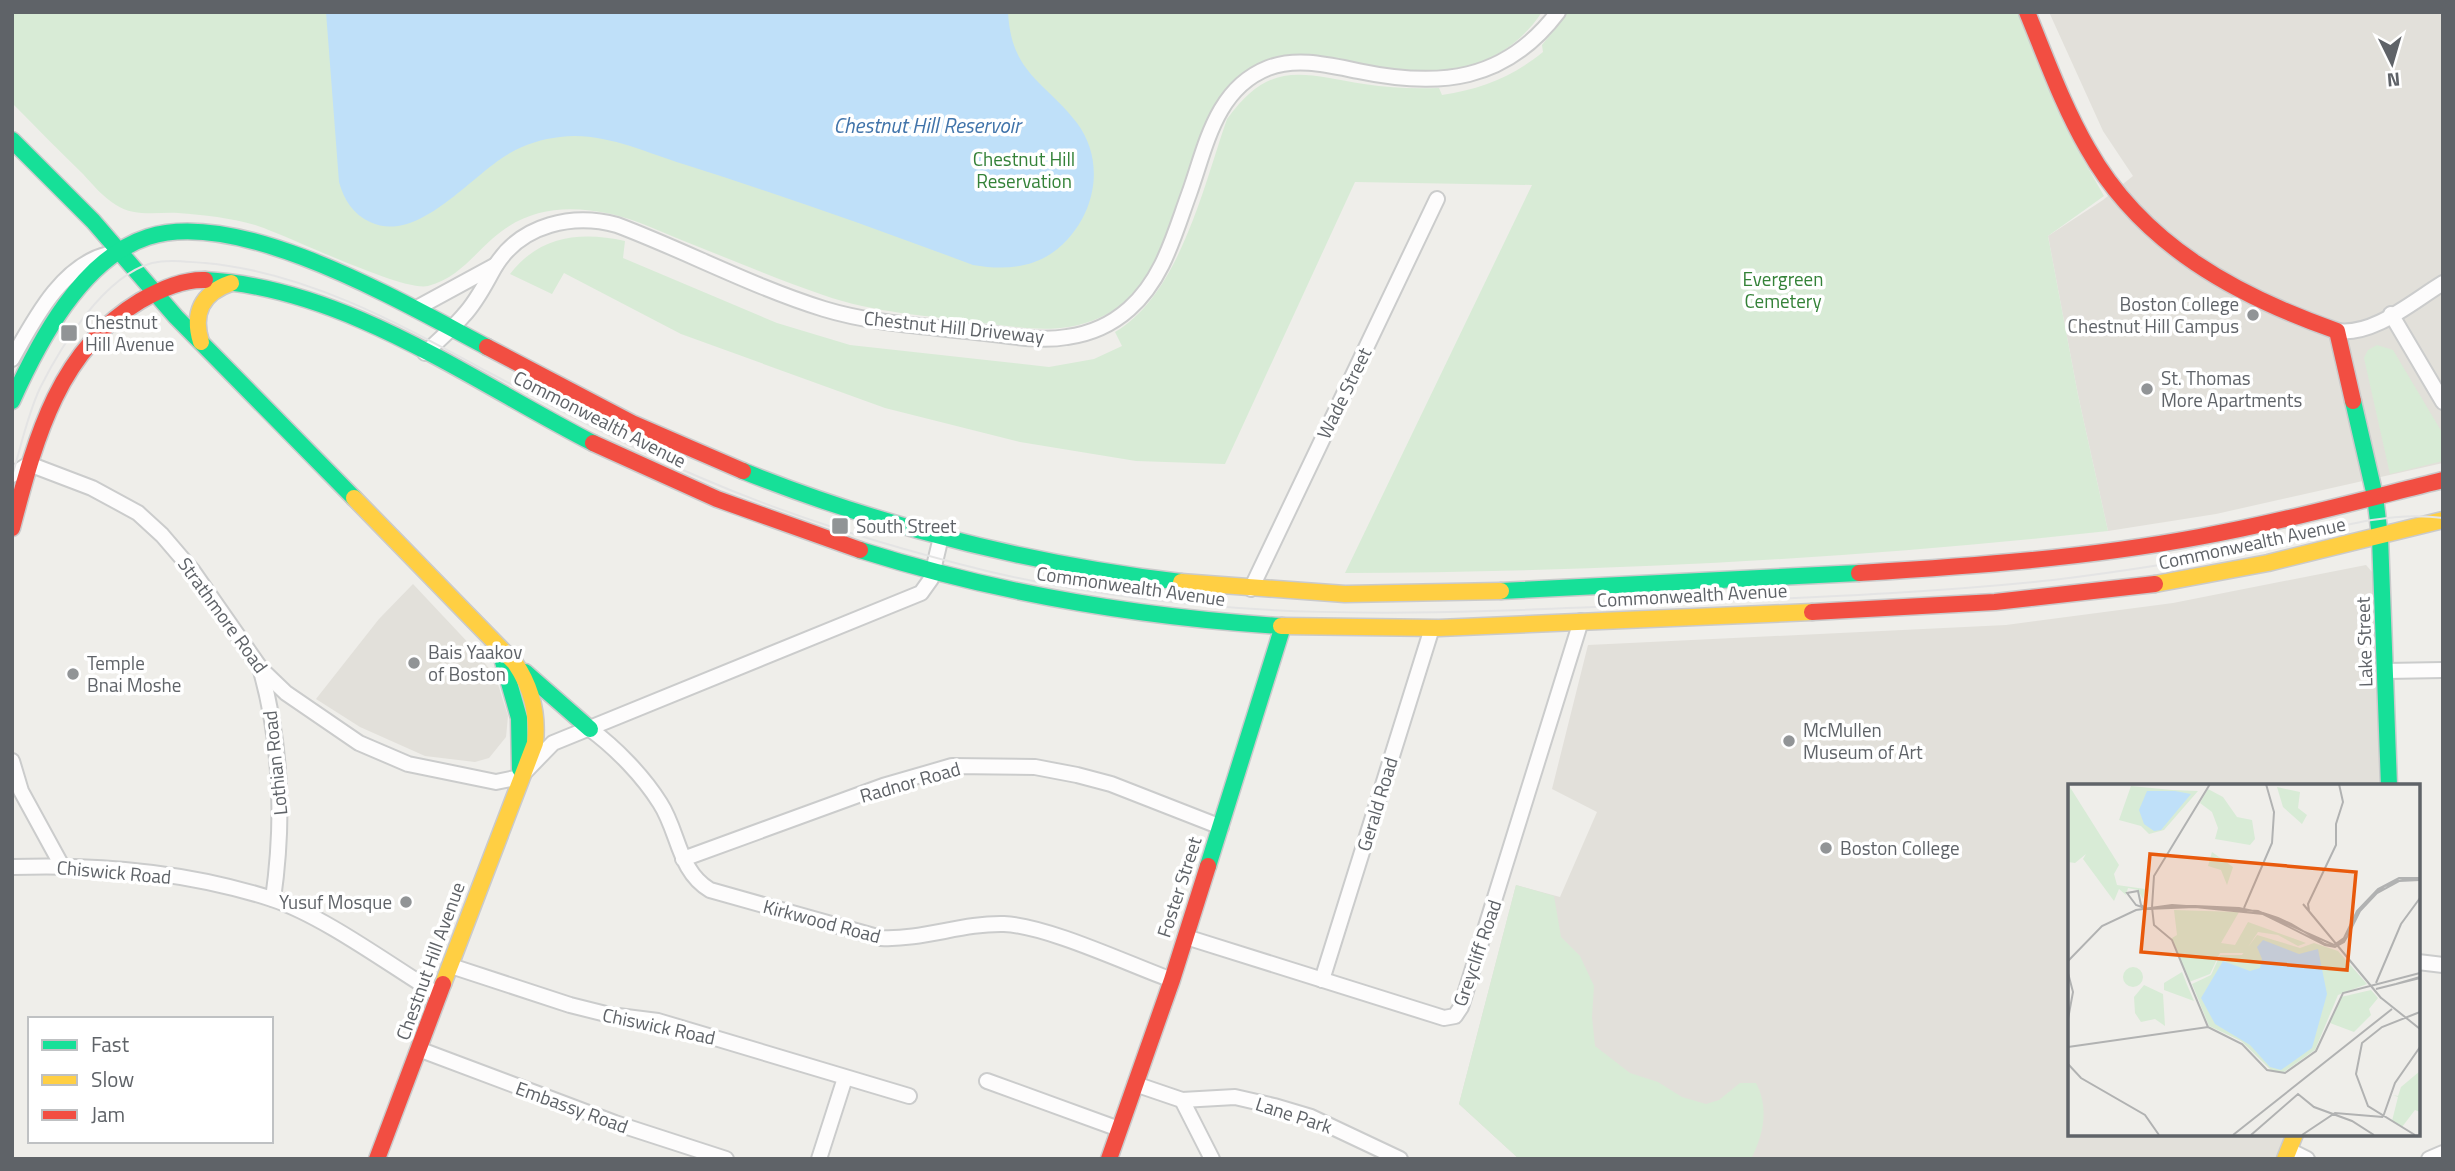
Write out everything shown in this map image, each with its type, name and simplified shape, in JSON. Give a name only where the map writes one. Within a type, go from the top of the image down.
[{"type":"main road","points":[[2027,12],[2081,138],[2099,169],[2128,207],[2174,249],[2239,290],[2337,331]]},
{"type":"main road","name":"Chestnut Hill Avenue","points":[[12,140],[120,252],[201,342],[514,663],[528,683],[537,724],[535,743],[439,995],[421,1050],[377,1159]]},
{"type":"main road","name":"Commonwealth Avenue","points":[[12,401],[24,373],[50,328],[94,272],[120,252],[167,232],[248,238],[340,272],[452,327],[662,437],[808,495],[942,537],[1095,570],[1251,589],[1508,607],[1581,621],[1937,605],[2092,593],[2227,571],[2443,520]]},
{"type":"main road","name":"Commonwealth Avenue","points":[[12,528],[46,411],[67,369],[94,338],[128,308],[155,293],[190,281],[239,282],[314,303],[425,353],[567,429],[683,485],[805,532],[934,571],[1120,609],[1283,626],[1432,628],[1508,607],[2028,561],[2195,537],[2322,511],[2443,480]]},
{"type":"main road","points":[[201,342],[196,322],[200,302],[216,288],[239,282]]},
{"type":"main road","name":"Lake Street","points":[[2337,331],[2375,496],[2380,537],[2389,784]]},
{"type":"main road","name":"Foster Street","points":[[1108,1159],[1172,980],[1283,626]]},
{"type":"main road","name":"Chestnut Hill Avenue","points":[[499,650],[519,719],[520,777]]},
{"type":"main road","points":[[514,663],[575,719],[590,729]]},
{"type":"main road","points":[[2287,1154],[2294,1136]]},
{"type":"street","name":"Chestnut Hill Driveway","points":[[425,353],[480,295],[497,264],[520,240],[546,226],[574,220],[601,220],[800,300],[842,314],[1029,338],[1065,338],[1084,334],[1102,327],[1128,310],[1156,278],[1167,256],[1219,111],[1235,91],[1255,75],[1281,65],[1302,63],[1413,80],[1465,76],[1492,67],[1516,54],[1539,34],[1558,12]]},
{"type":"street","name":"Wade Street","points":[[1251,589],[1437,198]]},
{"type":"street","name":"Commonwealth Avenue","points":[[12,359],[40,313],[69,276],[92,260],[120,252]]},
{"type":"street","name":"Chestnut Hill Driveway","points":[[415,309],[497,264]]},
{"type":"street","points":[[2337,331],[2349,332],[2367,328],[2443,283]]},
{"type":"street","points":[[2391,314],[2443,402]]},
{"type":"street","points":[[12,475],[29,464]]},
{"type":"street","name":"Strathmore Road","points":[[29,464],[92,488],[138,513],[192,570],[261,669],[286,692],[329,724],[384,755],[437,772],[496,782],[520,777]]},
{"type":"street","points":[[520,777],[553,743],[913,597],[928,585],[942,537]]},
{"type":"street","name":"Greycliff Road","points":[[1186,937],[1451,1018],[1458,1012],[1581,621]]},
{"type":"street","name":"Gerald Road","points":[[1322,980],[1432,628]]},
{"type":"street","name":"Lothian Road","points":[[261,669],[268,696],[281,783],[282,828],[273,899]]},
{"type":"street","points":[[2386,671],[2443,670]]},
{"type":"street","name":"Kirkwood Road","points":[[590,729],[615,750],[660,802],[683,859],[694,878],[719,894],[881,939],[904,939],[976,925],[1006,924],[1041,932],[1172,980]]},
{"type":"street","points":[[12,761],[21,791],[62,866]]},
{"type":"street","name":"Radnor Road","points":[[683,859],[883,786],[952,766],[1035,767],[1077,775],[1111,784],[1221,827]]},
{"type":"street","name":"Chiswick Road","points":[[12,867],[62,866],[156,873],[273,899],[324,924],[439,995]]},
{"type":"street","points":[[2420,962],[2443,965]]},
{"type":"street","name":"Chiswick Road","points":[[451,966],[570,1005],[610,1015],[658,1021],[909,1096]]},
{"type":"street","name":"Embassy Road","points":[[421,1050],[615,1123],[726,1159]]},
{"type":"street","points":[[819,1159],[845,1078]]},
{"type":"street","points":[[987,1081],[1119,1129]]},
{"type":"street","name":"Lane Park","points":[[1135,1084],[1182,1100],[1236,1097],[1274,1106],[1311,1117],[1400,1159]]},
{"type":"street","points":[[1182,1100],[1212,1159]]},
{"type":"street","points":[[2429,1159],[2443,1153]]},
{"type":"street","points":[[2287,1154],[2307,1159]]},
{"type":"shaded area","name":"Boston College Chestnut Hill Campus","points":[[2049,12],[2443,12],[2443,463],[2216,514],[2108,531],[2078,395],[2048,236],[2103,200],[2133,176],[2103,131]]},
{"type":"shaded area","name":"Boston College","points":[[2366,565],[2373,573],[2380,784],[2068,784],[2068,1136],[2287,1136],[2276,1159],[1519,1159],[1459,1104],[1516,885],[1560,897],[1597,812],[1552,789],[1588,645],[2006,625],[2173,603]]},
{"type":"shaded area","name":"Bais Yaakov of Boston","points":[[413,584],[474,649],[496,678],[508,716],[506,737],[489,758],[475,762],[425,756],[360,727],[316,699],[379,619]]},
{"type":"green space","name":"Chestnut Hill Reservation","points":[[12,12],[1542,12],[1526,32],[1508,47],[1468,66],[1422,72],[1398,71],[1320,57],[1293,56],[1266,62],[1235,81],[1212,110],[1197,146],[1171,226],[1154,264],[1131,295],[1099,318],[1070,327],[1042,329],[902,313],[842,301],[637,222],[595,211],[548,211],[520,220],[492,239],[455,273],[428,286],[415,286],[372,273],[248,223],[198,215],[146,213],[123,209],[102,195],[12,103]]},
{"type":"green space","name":"Evergreen Cemetery","points":[[1568,12],[2018,12],[2079,152],[2104,196],[2048,236],[2078,395],[2108,531],[1917,549],[1727,562],[1536,570],[1345,573],[1532,185],[1355,182],[1225,464],[1136,461],[1020,442],[885,408],[681,334],[564,273],[552,294],[510,274],[521,261],[547,244],[576,237],[608,238],[625,241],[623,258],[777,323],[850,345],[1049,367],[1094,359],[1122,346],[1115,332],[1137,315],[1172,266],[1198,206],[1227,119],[1258,87],[1288,75],[1305,75],[1383,86],[1439,88],[1442,95],[1470,89],[1508,75],[1543,52],[1542,45]]},
{"type":"green space","points":[[2377,345],[2393,350],[2443,434],[2443,461],[2390,474],[2364,358],[2368,350]]},
{"type":"green space","points":[[1516,885],[1554,896],[1561,937],[1580,956],[1594,986],[1592,1017],[1595,1046],[1630,1073],[1658,1082],[1682,1097],[1706,1104],[1719,1100],[1740,1083],[1756,1083],[1764,1111],[1762,1130],[1751,1159],[1519,1159],[1459,1104]]},
{"type":"water","name":"Chestnut Hill Reservoir","points":[[326,12],[1008,12],[1011,33],[1023,64],[1065,109],[1086,137],[1094,167],[1090,198],[1077,227],[1067,240],[1046,257],[1011,267],[986,267],[973,265],[638,149],[607,140],[575,136],[547,139],[516,150],[425,216],[407,224],[388,227],[370,222],[354,211],[339,182]]},
{"type":"tram line","points":[[12,476],[35,399],[72,333],[117,282],[134,270],[152,263],[171,261],[242,268],[315,288],[350,302],[645,453],[734,492],[805,518],[914,552],[987,571],[1072,588],[1155,600],[1238,608],[1404,613],[1905,592],[2102,574],[2248,549],[2370,520],[2419,516],[2443,518]]},
{"type":"traffic: fast","points":[[12,140],[93,221],[176,317],[354,498]]},
{"type":"traffic: fast","points":[[12,401],[49,329],[65,305],[103,263],[124,248],[148,237],[186,231],[229,235],[275,247],[322,265],[413,307],[487,347]]},
{"type":"traffic: fast","points":[[205,280],[257,287],[308,300],[358,318],[454,366],[593,443]]},
{"type":"traffic: fast","points":[[2353,401],[2375,496],[2380,537],[2389,784]]},
{"type":"traffic: fast","points":[[743,471],[849,509],[958,541],[1069,565],[1181,582]]},
{"type":"traffic: fast","points":[[860,550],[963,579],[1068,601],[1174,616],[1281,626]]},
{"type":"traffic: fast","points":[[1501,591],[1859,573]]},
{"type":"traffic: fast","points":[[1208,866],[1283,626]]},
{"type":"traffic: fast","points":[[500,651],[519,718],[520,769]]},
{"type":"traffic: fast","points":[[525,672],[590,729]]},
{"type":"traffic: slow","points":[[201,342],[198,322],[202,305],[213,292],[231,283]]},
{"type":"traffic: slow","points":[[354,498],[515,663],[530,691],[536,721],[535,743],[443,984]]},
{"type":"traffic: slow","points":[[2155,584],[2268,563],[2443,520]]},
{"type":"traffic: slow","points":[[1181,582],[1345,594],[1501,591]]},
{"type":"traffic: slow","points":[[1281,626],[1439,628],[1812,612]]},
{"type":"traffic: slow","points":[[2285,1159],[2294,1136]]},
{"type":"traffic: jam","points":[[2027,12],[2071,116],[2110,183],[2164,240],[2195,263],[2264,301],[2337,331],[2353,401]]},
{"type":"traffic: jam","points":[[12,528],[41,431],[69,372],[88,345],[112,322],[147,297],[179,283],[205,280]]},
{"type":"traffic: jam","points":[[487,347],[632,423],[743,471]]},
{"type":"traffic: jam","points":[[593,443],[717,499],[860,550]]},
{"type":"traffic: jam","points":[[1859,573],[2029,560],[2157,544],[2260,525],[2443,480]]},
{"type":"traffic: jam","points":[[1812,612],[1995,602],[2155,584]]},
{"type":"traffic: jam","points":[[1109,1159],[1172,980],[1208,866]]},
{"type":"traffic: jam","points":[[377,1159],[443,984]]},
{"type":"place","name":"Boston College Chestnut Hill Campus","points":[[2253,315]]},
{"type":"place","name":"Chestnut Hill Avenue","points":[[69,333]]},
{"type":"place","name":"St. Thomas More Apartments","points":[[2147,389]]},
{"type":"place","name":"South Street","points":[[840,526]]},
{"type":"place","name":"Bais Yaakov of Boston","points":[[414,663]]},
{"type":"place","name":"Temple Bnai Moshe","points":[[73,674]]},
{"type":"place","name":"McMullen Museum of Art","points":[[1789,741]]},
{"type":"place","name":"Boston College","points":[[1826,848]]},
{"type":"place","name":"Yusuf Mosque","points":[[406,902]]}]
